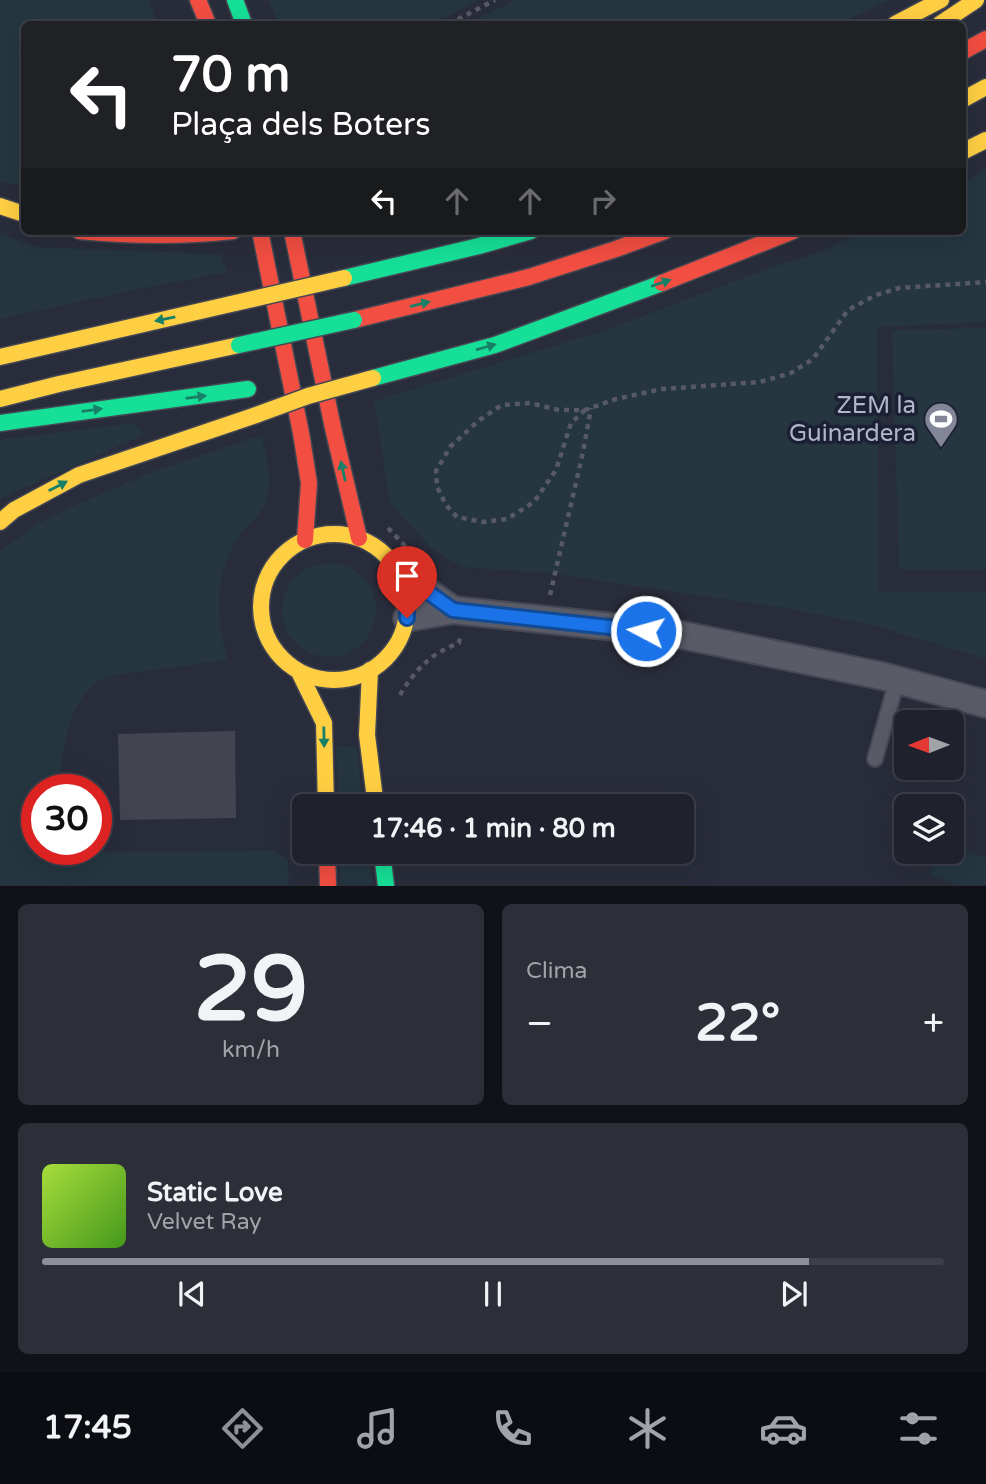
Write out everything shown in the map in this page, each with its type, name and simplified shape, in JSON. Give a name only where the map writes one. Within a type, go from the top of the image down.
[{"type":"main road","points":[[198,0],[207,21]]},
{"type":"main road","points":[[235,0],[243,21]]},
{"type":"main road","points":[[901,21],[941,0]]},
{"type":"main road","points":[[944,21],[976,0]]},
{"type":"main road","points":[[966,50],[986,39]]},
{"type":"main road","points":[[966,98],[986,87]]},
{"type":"main road","points":[[966,150],[986,140]]},
{"type":"main road","points":[[0,206],[21,214]]},
{"type":"main road","points":[[0,216],[21,222]]},
{"type":"main road","points":[[261,235],[309,483],[305,540]]},
{"type":"main road","points":[[293,235],[359,538]]},
{"type":"main road","points":[[0,357],[344,278],[517,235]]},
{"type":"main road","points":[[0,399],[354,320],[529,277],[654,235]]},
{"type":"main road","points":[[0,522],[14,510],[79,475],[308,397],[495,345],[783,235]]},
{"type":"main road","points":[[395,356],[596,306]]},
{"type":"main road","points":[[0,424],[262,386],[341,369]]},
{"type":"main road","points":[[329,534],[359,538],[380,550],[398,571],[407,598],[407,618],[396,647],[370,670],[341,682],[314,679],[300,674],[280,658],[264,633],[260,602],[268,574],[286,551],[305,540],[329,534]]},
{"type":"main road","points":[[370,670],[367,735],[374,794]]},
{"type":"main road","points":[[300,674],[324,723],[326,794]]},
{"type":"main road","points":[[327,864],[328,886]]},
{"type":"main road","points":[[383,864],[386,886]]},
{"type":"street","points":[[398,571],[453,610]]},
{"type":"street","points":[[407,618],[453,610],[672,633],[897,680],[986,704]]},
{"type":"lane","points":[[875,759],[897,680]]},
{"type":"path","points":[[455,21],[495,0]]},
{"type":"path","points":[[588,409],[571,423],[556,470],[534,502],[507,519],[483,522],[457,517],[446,505],[436,487],[436,471],[450,447],[478,421],[502,405],[530,403],[558,410],[588,409],[616,399],[663,389],[760,382],[791,373],[813,359],[848,310],[876,295],[899,288],[986,282]]},
{"type":"path","points":[[544,620],[583,452],[588,409]]},
{"type":"shaded area","points":[[0,0],[149,0],[156,21],[21,21],[21,185],[0,181]]},
{"type":"shaded area","points":[[269,0],[479,0],[440,21],[277,21]]},
{"type":"shaded area","points":[[516,0],[889,0],[845,21],[471,21]]},
{"type":"shaded area","points":[[986,170],[986,322],[877,327],[879,592],[986,592],[986,659],[872,625],[785,608],[562,574],[462,567],[431,548],[390,503],[374,401],[606,330],[772,267],[821,252],[855,235],[966,235],[966,180]]},
{"type":"shaded area","points":[[0,233],[36,247],[220,254],[227,272],[0,319]]},
{"type":"shaded area","name":"ZEM la Guinardera","points":[[986,328],[986,569],[899,569],[892,330]]},
{"type":"shaded area","points":[[133,423],[145,434],[0,499],[0,440]]},
{"type":"shaded area","points":[[255,437],[262,437],[269,471],[267,499],[231,551],[221,581],[219,611],[227,660],[115,675],[101,680],[89,690],[73,715],[64,746],[61,774],[21,774],[21,865],[112,865],[112,852],[276,851],[288,860],[289,885],[0,885],[0,552],[37,524],[147,474]]},
{"type":"shaded area","points":[[329,563],[347,567],[362,577],[372,592],[376,610],[372,628],[362,643],[347,653],[329,657],[311,653],[296,643],[286,628],[282,610],[286,592],[296,577],[311,567]]},
{"type":"shaded area","points":[[336,747],[357,747],[362,794],[338,794]]},
{"type":"shaded area","points":[[964,850],[986,858],[986,885],[958,885],[930,875],[934,864],[964,864]]},
{"type":"shaded area","points":[[339,864],[369,864],[372,885],[340,885]]},
{"type":"building","points":[[235,731],[236,818],[120,820],[118,734]]},
{"type":"traffic: fast","points":[[235,0],[243,21]]},
{"type":"traffic: fast","points":[[344,278],[517,235]]},
{"type":"traffic: fast","points":[[373,378],[495,345],[662,283]]},
{"type":"traffic: fast","points":[[239,345],[354,320]]},
{"type":"traffic: fast","points":[[0,423],[248,389]]},
{"type":"traffic: fast","points":[[383,864],[386,886]]},
{"type":"traffic: slow","points":[[901,21],[941,0]]},
{"type":"traffic: slow","points":[[944,21],[976,0]]},
{"type":"traffic: slow","points":[[966,98],[986,87]]},
{"type":"traffic: slow","points":[[966,150],[986,140]]},
{"type":"traffic: slow","points":[[0,206],[21,213]]},
{"type":"traffic: slow","points":[[231,304],[344,278]]},
{"type":"traffic: slow","points":[[0,357],[231,304]]},
{"type":"traffic: slow","points":[[0,399],[239,345]]},
{"type":"traffic: slow","points":[[256,415],[308,396],[373,378]]},
{"type":"traffic: slow","points":[[0,522],[14,510],[79,475],[256,415]]},
{"type":"traffic: slow","points":[[334,534],[362,540],[386,555],[401,579],[407,607],[401,635],[386,659],[362,674],[334,680],[306,674],[282,659],[267,635],[261,607],[267,579],[282,555],[306,540],[334,534]]},
{"type":"traffic: slow","points":[[370,670],[367,735],[374,794]]},
{"type":"traffic: slow","points":[[300,674],[324,723],[326,794]]},
{"type":"traffic: jam","points":[[198,0],[207,21]]},
{"type":"traffic: jam","points":[[966,50],[986,39]]},
{"type":"traffic: jam","points":[[261,235],[309,483],[305,540]]},
{"type":"traffic: jam","points":[[293,235],[359,538]]},
{"type":"traffic: jam","points":[[354,320],[529,277],[654,235]]},
{"type":"traffic: jam","points":[[662,283],[783,235]]},
{"type":"traffic: jam","points":[[327,864],[328,886]]},
{"type":"place","name":"ZEM la Guinardera","points":[[941,449]]},
{"type":"route","points":[[407,618],[407,598],[398,571],[453,610],[646,631]]}]
